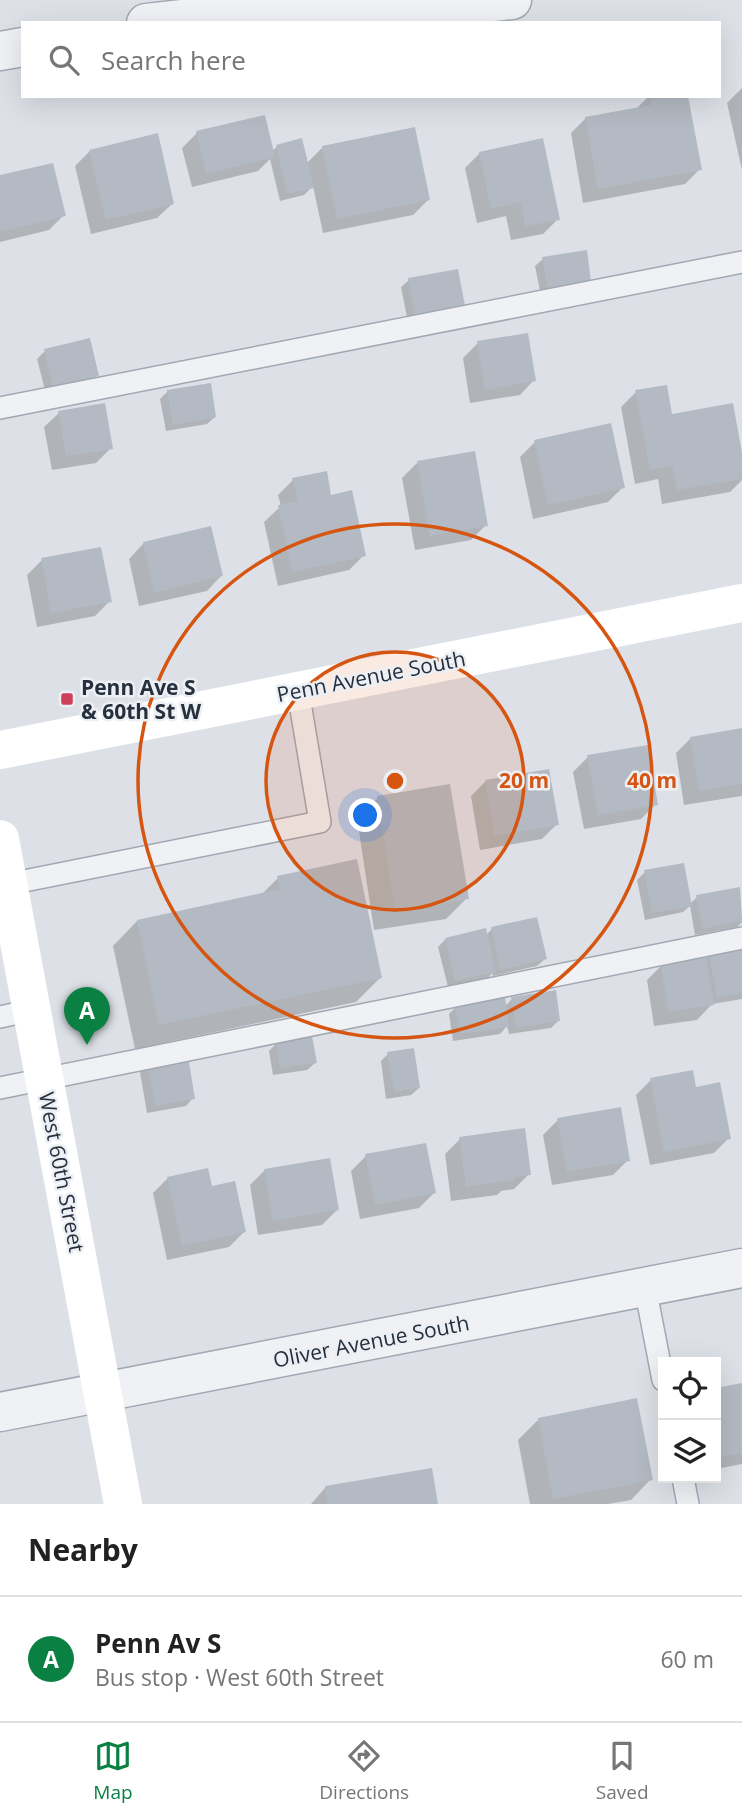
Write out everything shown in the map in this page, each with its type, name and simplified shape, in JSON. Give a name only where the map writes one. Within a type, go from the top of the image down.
[{"type":"main road","name":"Penn Avenue South","points":[[0,750],[742,603]]},
{"type":"main road","name":"West 60th Street","points":[[3,859],[16,1014],[44,1079],[123,1504]]},
{"type":"street","points":[[164,21],[442,8],[512,0]]},
{"type":"street","points":[[0,51],[21,47]]},
{"type":"street","name":"Oliver Avenue South","points":[[0,1412],[742,1268]]},
{"type":"lane","points":[[0,408],[742,262]]},
{"type":"lane","points":[[3,859],[320,822],[298,691]]},
{"type":"lane","points":[[0,1088],[742,937]]},
{"type":"lane","points":[[645,1287],[659,1357]]},
{"type":"lane","points":[[684,1483],[688,1504]]},
{"type":"building","points":[[650,98],[688,98],[702,170],[598,189],[585,117],[651,105]]},
{"type":"building","points":[[265,115],[275,157],[206,174],[196,131]]},
{"type":"building","points":[[415,127],[430,200],[337,219],[322,146]]},
{"type":"building","points":[[158,133],[174,204],[106,220],[89,150]]},
{"type":"building","points":[[302,138],[314,188],[287,194],[276,145]]},
{"type":"building","points":[[543,138],[560,220],[525,226],[521,202],[491,209],[479,152]]},
{"type":"building","points":[[53,163],[66,216],[0,232],[0,175]]},
{"type":"building","points":[[587,250],[591,282],[548,290],[542,257]]},
{"type":"building","points":[[458,269],[465,306],[415,316],[408,278]]},
{"type":"building","points":[[528,333],[536,381],[485,390],[477,341]]},
{"type":"building","points":[[90,338],[99,376],[53,387],[44,349]]},
{"type":"building","points":[[211,383],[216,417],[173,425],[167,390]]},
{"type":"building","points":[[667,385],[672,414],[733,403],[742,453],[742,479],[677,490],[672,465],[650,470],[635,390]]},
{"type":"building","points":[[105,403],[113,449],[66,456],[58,411]]},
{"type":"building","points":[[611,423],[625,488],[548,505],[534,440]]},
{"type":"building","points":[[475,451],[488,526],[430,536],[417,461]]},
{"type":"building","points":[[327,471],[331,495],[352,490],[366,556],[292,572],[278,505],[298,501],[292,478]]},
{"type":"building","points":[[211,526],[223,576],[154,593],[143,542]]},
{"type":"building","points":[[101,547],[112,602],[51,613],[41,558]]},
{"type":"building","points":[[742,728],[742,784],[699,791],[690,737]]},
{"type":"building","points":[[648,745],[658,805],[598,815],[587,755]]},
{"type":"building","points":[[549,769],[559,825],[494,836],[485,780]]},
{"type":"building","points":[[450,784],[469,899],[395,911],[377,796]]},
{"type":"building","points":[[357,859],[382,978],[159,1025],[137,920],[280,889],[277,876]]},
{"type":"building","points":[[684,863],[692,906],[652,913],[644,870]]},
{"type":"building","points":[[740,887],[742,921],[702,929],[696,895]]},
{"type":"building","points":[[537,917],[547,959],[500,970],[491,927]]},
{"type":"building","points":[[486,928],[496,972],[455,981],[445,938]]},
{"type":"building","points":[[742,947],[742,993],[717,998],[709,954]]},
{"type":"building","points":[[706,957],[714,1005],[668,1012],[661,963]]},
{"type":"building","points":[[556,990],[560,1021],[516,1028],[511,997]]},
{"type":"building","points":[[505,997],[509,1027],[460,1034],[455,1005]]},
{"type":"building","points":[[312,1036],[317,1063],[280,1068],[276,1042]]},
{"type":"building","points":[[414,1048],[420,1088],[394,1092],[387,1052]]},
{"type":"building","points":[[188,1056],[195,1099],[155,1106],[147,1063]]},
{"type":"building","points":[[693,1070],[696,1087],[720,1082],[731,1139],[664,1152],[650,1078]]},
{"type":"building","points":[[621,1107],[630,1161],[567,1172],[557,1118]]},
{"type":"building","points":[[525,1128],[531,1175],[466,1187],[459,1137]]},
{"type":"building","points":[[426,1143],[436,1193],[375,1205],[365,1154]]},
{"type":"building","points":[[330,1158],[339,1210],[273,1221],[264,1169]]},
{"type":"building","points":[[208,1168],[212,1186],[235,1181],[246,1232],[182,1246],[167,1177]]},
{"type":"building","points":[[742,1383],[742,1453],[721,1457],[721,1420],[721,1387]]},
{"type":"building","points":[[637,1398],[653,1480],[553,1499],[538,1418]]},
{"type":"building","points":[[432,1468],[438,1504],[328,1504],[325,1486]]},
{"type":"place","name":"Penn Ave S & 60th St W","points":[[67,699]]},
{"type":"place","name":"Penn Av S","points":[[87,1045]]}]
